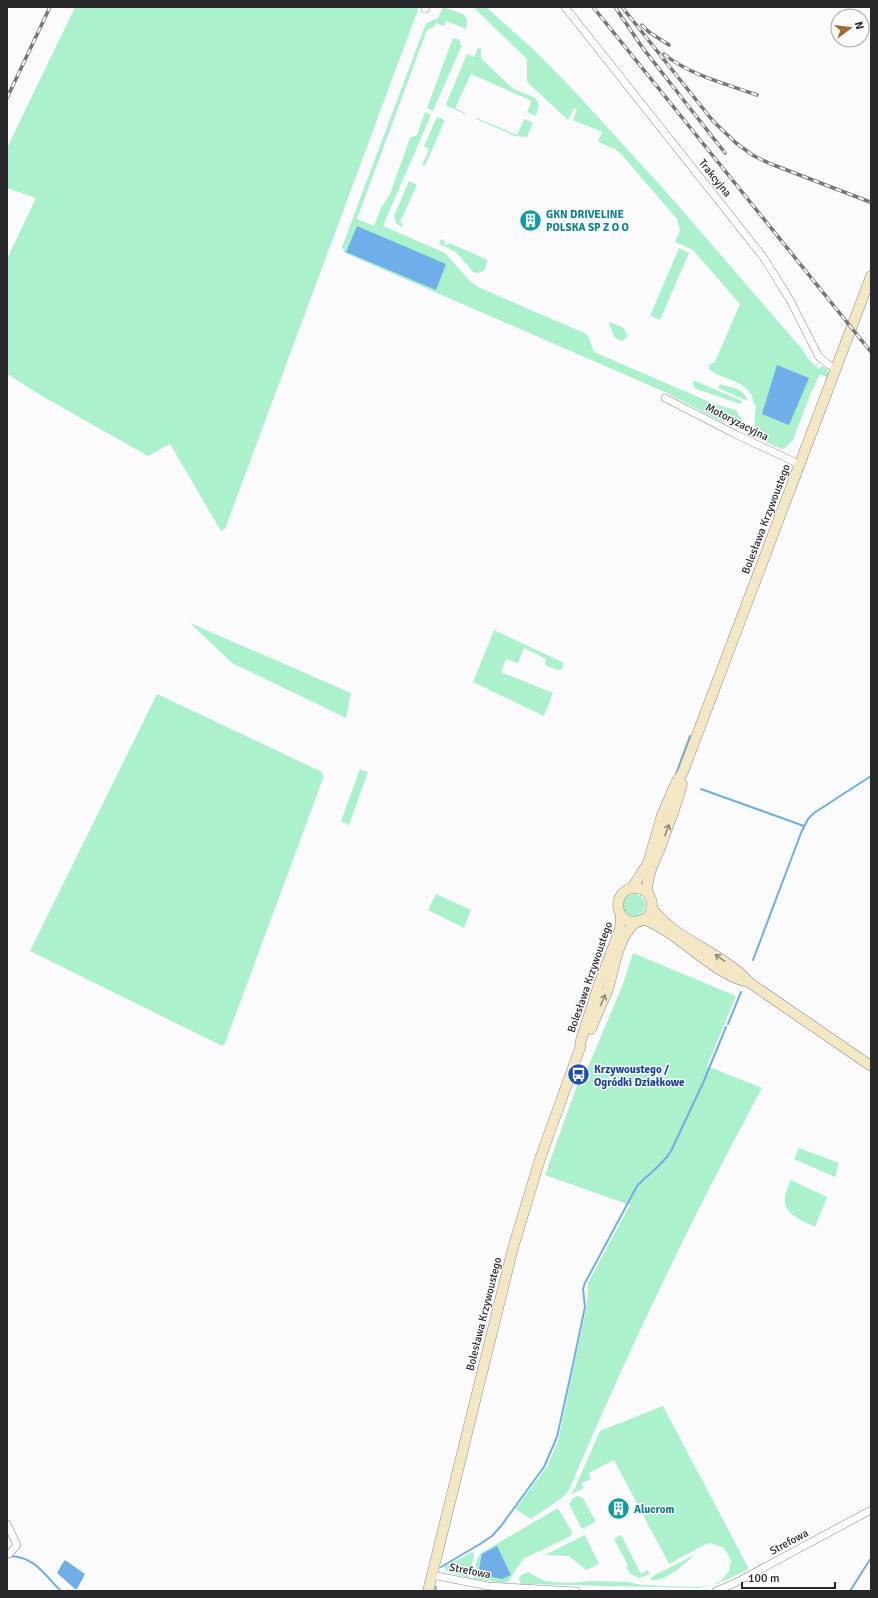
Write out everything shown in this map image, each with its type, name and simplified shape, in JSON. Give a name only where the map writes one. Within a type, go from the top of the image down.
[{"type":"main road","name":"Bolesława Krzywoustego","points":[[648,894],[647,884],[676,805],[684,772],[871,276]]},
{"type":"main road","name":"Bolesława Krzywoustego","points":[[632,888],[648,863],[662,815],[676,783],[684,772]]},
{"type":"main road","points":[[640,920],[647,916],[651,907],[650,898],[648,894],[641,889],[632,888],[623,892],[618,900],[621,915],[628,920],[640,920],[664,930],[715,966],[740,980],[750,983]]},
{"type":"main road","points":[[651,907],[659,917],[673,929],[722,959],[743,974],[750,983],[871,1066]]},
{"type":"main road","name":"Bolesława Krzywoustego","points":[[428,1591],[513,1248],[540,1159],[580,1048],[581,1040],[598,987],[620,929],[621,915]]},
{"type":"main road","name":"Bolesława Krzywoustego","points":[[580,1048],[606,994],[620,947],[631,927],[640,920]]},
{"type":"street","name":"Trakcyjna","points":[[565,7],[764,258],[790,300],[819,357],[828,365],[836,368]]},
{"type":"street","name":"Motoryzacyjna","points":[[666,398],[735,434],[799,464]]},
{"type":"street","name":"Strefowa","points":[[716,1591],[733,1584],[871,1510]]},
{"type":"street","points":[[7,1524],[17,1545],[9,1554]]},
{"type":"street","name":"Strefowa","points":[[432,1575],[488,1586],[576,1591]]},
{"type":"green space","points":[[75,7],[419,7],[225,529],[221,531],[170,444],[148,456],[42,396],[7,374],[7,259],[36,198],[7,188],[7,148]]},
{"type":"green space","points":[[443,7],[463,14],[467,19],[467,27],[463,30],[464,28],[446,21],[444,26],[436,23],[434,27],[427,30],[357,219],[374,226],[381,208],[390,194],[410,138],[417,135],[425,112],[431,115],[383,226],[445,253],[470,281],[478,287],[584,333],[588,336],[594,352],[712,403],[738,411],[737,413],[742,419],[743,425],[722,422],[667,393],[345,253],[342,247],[426,23],[438,18]],"holes":[[[357,226],[446,265],[346,252]]]},
{"type":"green space","points":[[473,7],[486,7],[535,51],[578,95],[669,195],[802,349],[809,360],[819,369],[822,366],[827,369],[829,378],[820,374],[810,395],[793,440],[785,448],[782,449],[757,438],[754,428],[756,405],[754,404],[752,396],[748,390],[742,385],[709,369],[709,365],[715,362],[740,304],[693,250],[675,242],[680,230],[677,219],[621,154],[615,149],[598,142],[602,132],[573,120],[577,109],[574,108],[568,120],[527,82],[527,59]]},
{"type":"green space","points":[[453,38],[460,40],[460,44],[462,45],[433,111],[427,108]]},
{"type":"green space","points":[[478,48],[481,49],[481,58],[512,88],[535,98],[539,104],[536,116],[527,112],[532,101],[471,74],[455,108],[467,115],[447,106],[446,104],[467,54],[474,57]]},
{"type":"green space","points":[[437,117],[445,120],[425,166],[422,165],[429,149],[424,146]]},
{"type":"green space","points":[[477,118],[517,135],[524,119],[533,123],[527,137],[515,136],[476,119]]},
{"type":"green space","points":[[409,181],[417,185],[400,222],[403,224],[401,227],[396,223],[394,216]]},
{"type":"green space","points":[[441,239],[445,241],[444,244],[447,245],[449,243],[488,260],[484,271],[478,273],[473,272],[456,252],[439,244]]},
{"type":"green space","points":[[679,248],[689,253],[660,320],[650,316]]},
{"type":"green space","points":[[610,322],[624,328],[628,336],[622,341],[615,338],[609,324]]},
{"type":"green space","points":[[693,380],[742,401],[741,404],[696,389],[693,384]]},
{"type":"green space","points":[[720,384],[733,387],[740,391],[746,396],[748,401],[718,388]]},
{"type":"green space","points":[[190,623],[351,693],[346,718],[232,663]]},
{"type":"green space","points":[[494,630],[564,663],[562,669],[557,670],[545,665],[546,659],[524,648],[518,663],[506,659],[501,672],[553,693],[544,716],[473,682]]},
{"type":"green space","points":[[157,694],[322,772],[324,776],[225,1043],[222,1046],[30,951]]},
{"type":"green space","points":[[360,769],[368,772],[349,825],[341,821]]},
{"type":"green space","points":[[436,894],[471,910],[464,928],[428,910]]},
{"type":"green space","points":[[630,894],[638,894],[645,901],[645,909],[638,916],[630,916],[623,909],[623,901]]},
{"type":"green space","points":[[633,953],[736,996],[707,1066],[762,1088],[685,1237],[637,1337],[569,1490],[562,1498],[531,1519],[515,1509],[547,1467],[558,1441],[587,1305],[588,1283],[630,1205],[545,1175],[581,1074],[588,1067],[623,984]]},
{"type":"green space","points":[[799,1148],[839,1163],[835,1177],[794,1159]]},
{"type":"green space","points":[[791,1180],[827,1197],[815,1227],[792,1215],[785,1205],[785,1198]]},
{"type":"green space","points":[[663,1406],[749,1569],[717,1584],[698,1588],[521,1584],[519,1580],[520,1576],[528,1572],[544,1581],[567,1583],[592,1581],[628,1582],[642,1585],[695,1587],[712,1585],[721,1581],[729,1571],[731,1561],[726,1551],[722,1547],[710,1543],[669,1564],[614,1460],[589,1473],[591,1479],[581,1483],[584,1488],[570,1495],[575,1488],[600,1431]]},
{"type":"green space","points":[[578,1496],[583,1498],[596,1522],[582,1529],[569,1504],[573,1498]]},
{"type":"green space","points":[[558,1508],[572,1532],[571,1536],[523,1559],[508,1582],[505,1583],[473,1579],[477,1559],[481,1553]]},
{"type":"green space","points":[[585,1535],[599,1564],[586,1570],[569,1556],[545,1555]]},
{"type":"green space","points":[[621,1535],[641,1574],[648,1570],[650,1574],[639,1578],[630,1574],[626,1567],[628,1565],[614,1539]]},
{"type":"green space","points":[[473,1552],[474,1555],[469,1578],[445,1571],[445,1566]]},
{"type":"green space","points":[[694,1555],[680,1568],[668,1576],[656,1580],[650,1580],[653,1576]]},
{"type":"water","points":[[357,226],[446,264],[436,290],[346,252]]},
{"type":"water","points":[[777,365],[809,378],[789,425],[762,414]]},
{"type":"water","points":[[497,1546],[511,1575],[502,1579],[478,1574],[482,1554]]},
{"type":"water","points":[[65,1560],[85,1574],[77,1589],[75,1589],[57,1573]]},
{"type":"waterway","points":[[676,774],[690,736]]},
{"type":"waterway","points":[[753,960],[801,833],[808,819],[814,813],[871,776]]},
{"type":"waterway","points":[[701,789],[804,826]]},
{"type":"waterway","points":[[728,1024],[741,992]]},
{"type":"waterway","points":[[441,1567],[492,1536],[544,1467],[557,1437],[585,1307],[583,1289],[585,1283],[637,1186],[660,1165],[671,1151],[703,1083],[726,1027]]},
{"type":"waterway","points":[[10,1556],[19,1557],[33,1563],[61,1591]]},
{"type":"waterway","points":[[850,1591],[871,1558]]},
{"type":"waterway","points":[[435,1591],[436,1587]]},
{"type":"railway","points":[[7,98],[50,7]]},
{"type":"railway","points":[[593,7],[871,352]]},
{"type":"railway","points":[[615,7],[642,47],[725,153]]},
{"type":"railway","points":[[622,7],[713,121],[736,143],[754,156],[771,164],[870,202]]},
{"type":"railway","points":[[642,25],[649,32],[669,45]]},
{"type":"railway","points":[[664,54],[685,68],[721,83],[757,95]]},
{"type":"place","name":"GKN DRIVELINE POLSKA SP Z O O","points":[[531,220]]},
{"type":"place","name":"Krzywoustego / Ogródki Działkowe","points":[[578,1075]]},
{"type":"place","name":"Alucrom","points":[[619,1509]]}]
